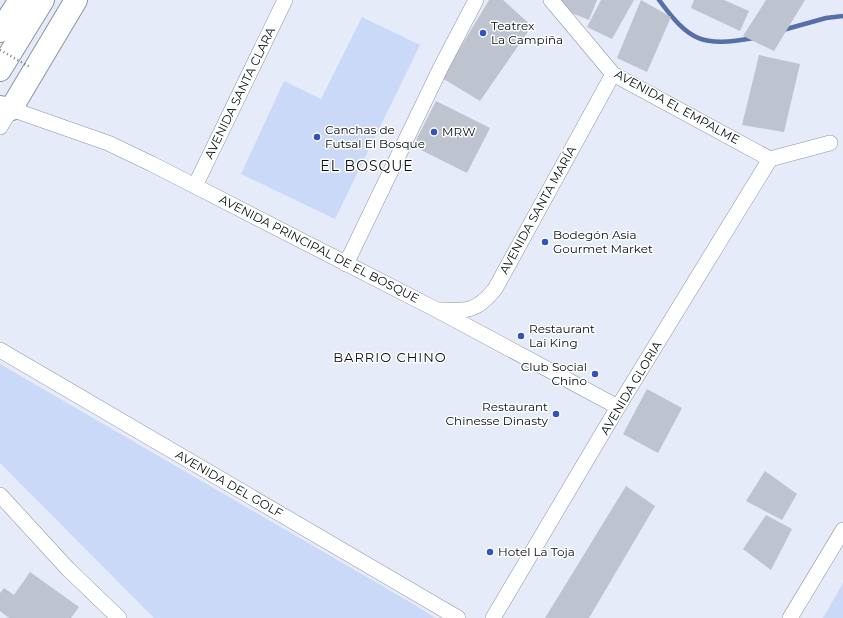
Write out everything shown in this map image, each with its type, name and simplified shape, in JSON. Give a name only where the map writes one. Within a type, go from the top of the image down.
[{"type":"main road","points":[[0,31],[20,0]]},
{"type":"main road","points":[[0,70],[43,0]]},
{"type":"main road","points":[[4,113],[76,0]]},
{"type":"street","name":"AVENIDA SANTA CLARA","points":[[195,186],[285,0]]},
{"type":"street","points":[[346,264],[441,68],[476,0]]},
{"type":"street","name":"AVENIDA EL EMPALME","points":[[551,0],[613,74],[770,159]]},
{"type":"street","name":"AVENIDA SANTA MARÍA","points":[[437,310],[466,311],[484,303],[495,289],[613,74]]},
{"type":"street","name":"AVENIDA PRINCIPAL DE EL BOSQUE","points":[[4,113],[108,143],[437,310],[618,407]]},
{"type":"street","points":[[770,159],[830,142]]},
{"type":"street","name":"AVENIDA GLORIA","points":[[493,618],[618,407],[770,159]]},
{"type":"street","name":"AVENIDA DEL GOLF","points":[[0,350],[458,618]]},
{"type":"street","points":[[0,495],[68,569],[119,618]]},
{"type":"street","points":[[790,618],[843,530]]},
{"type":"path","points":[[0,50],[30,67]]},
{"type":"shaded area","name":"Canchas de Futsal El Bosque","points":[[362,17],[420,45],[335,219],[241,174],[284,81],[321,99]]},
{"type":"shaded area","points":[[0,364],[435,618],[154,618],[0,463]]},
{"type":"shaded area","points":[[843,583],[843,618],[823,618]]},
{"type":"building","points":[[489,0],[503,0],[532,26],[480,101],[442,78]]},
{"type":"building","points":[[559,0],[597,0],[589,20],[569,12]]},
{"type":"building","points":[[601,0],[634,0],[612,39],[587,27]]},
{"type":"building","points":[[641,0],[671,17],[647,72],[617,58]]},
{"type":"building","points":[[694,0],[724,0],[749,11],[740,31],[691,8]]},
{"type":"building","points":[[766,0],[805,0],[774,51],[743,36]]},
{"type":"building","points":[[759,55],[800,64],[784,132],[742,125]]},
{"type":"building","points":[[436,101],[490,128],[467,173],[413,146]]},
{"type":"building","points":[[647,389],[682,408],[658,453],[623,434]]},
{"type":"building","points":[[765,471],[797,494],[782,520],[746,501]]},
{"type":"building","points":[[626,486],[655,506],[589,618],[545,618]]},
{"type":"building","points":[[766,515],[792,529],[771,570],[743,549]]},
{"type":"building","points":[[30,572],[79,607],[71,618],[9,618],[0,611],[0,593],[4,588],[14,595]]},
{"type":"waterway","points":[[659,0],[680,25],[689,33],[699,38],[709,41],[722,42],[754,38]]},
{"type":"waterway","points":[[783,30],[826,18],[843,16]]},
{"type":"place","name":"Teatrex La Campiña","points":[[483,33]]},
{"type":"place","name":"MRW","points":[[434,132]]},
{"type":"place","name":"Canchas de Futsal El Bosque","points":[[317,137]]},
{"type":"place","name":"Bodegón Asia Gourmet Market","points":[[545,242]]},
{"type":"place","name":"Restaurant Lai King","points":[[521,336]]},
{"type":"place","name":"Club Social Chino","points":[[595,374]]},
{"type":"place","name":"Restaurant Chinesse Dinasty","points":[[556,414]]},
{"type":"place","name":"Hotel La Toja","points":[[490,552]]},
{"type":"district","name":"EL BOSQUE","points":[[367,166]]},
{"type":"district","name":"BARRIO CHINO","points":[[390,357]]}]
